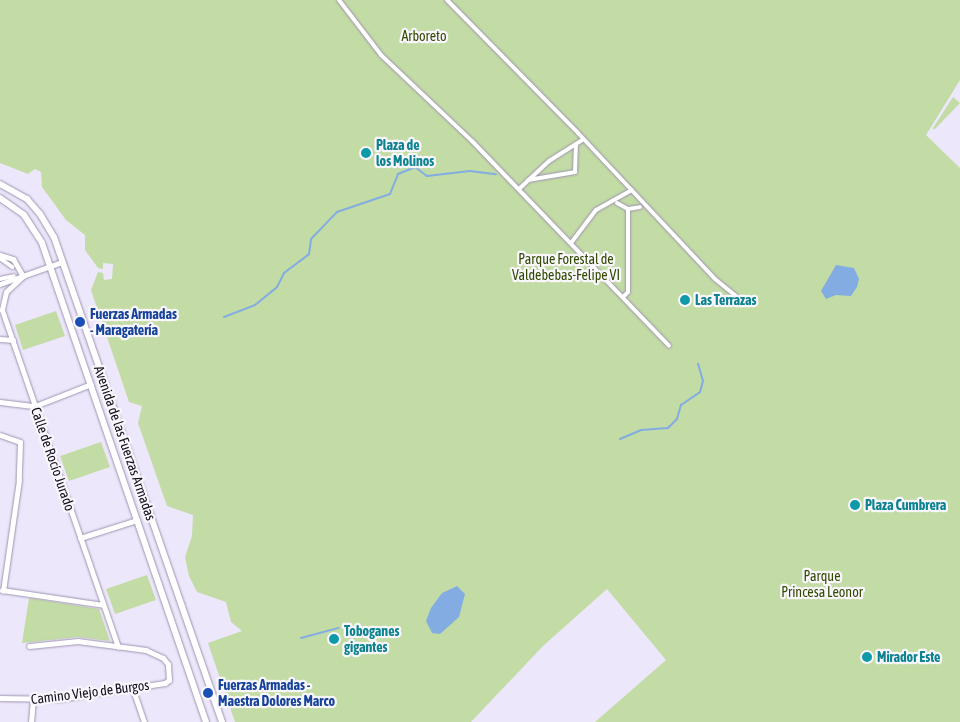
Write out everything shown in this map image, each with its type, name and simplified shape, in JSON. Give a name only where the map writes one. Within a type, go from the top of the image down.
[{"type":"street","points":[[339,0],[381,54],[518,189],[669,346]]},
{"type":"street","points":[[447,0],[584,139],[715,279],[736,296]]},
{"type":"street","points":[[518,189],[584,139]]},
{"type":"street","points":[[528,180],[575,172],[576,144]]},
{"type":"street","name":"Avenida de las Fuerzas Armadas","points":[[0,184],[22,195],[40,214],[62,262],[222,722]]},
{"type":"street","points":[[571,243],[596,210],[632,190]]},
{"type":"street","name":"Avenida de las Fuerzas Armadas","points":[[0,198],[29,220],[40,239],[206,722]]},
{"type":"street","points":[[617,203],[628,209],[640,207]]},
{"type":"street","points":[[623,297],[628,292],[628,209]]},
{"type":"street","points":[[1,257],[13,259],[23,276]]},
{"type":"street","points":[[0,279],[14,275],[14,266],[1,257]]},
{"type":"street","points":[[0,284],[62,262]]},
{"type":"street","name":"Calle de Rocío Jurado","points":[[23,276],[9,288],[2,304],[12,340],[118,647]]},
{"type":"street","points":[[0,339],[12,340]]},
{"type":"street","points":[[0,402],[35,406],[87,388],[90,384]]},
{"type":"street","points":[[0,435],[20,442],[19,480],[2,590],[103,604]]},
{"type":"street","points":[[80,538],[137,520]]},
{"type":"street","points":[[29,646],[78,641],[118,647]]},
{"type":"street","name":"Camino Viejo de Burgos","points":[[0,698],[33,700],[165,683],[170,673],[168,664],[157,654],[118,647]]},
{"type":"street","points":[[132,688],[144,722]]},
{"type":"street","points":[[31,722],[33,700]]},
{"type":"green space","name":"Parque Forestal de Valdebebas-Felipe VI","points":[[0,0],[960,0],[960,80],[926,135],[960,168],[960,722],[595,722],[666,660],[607,589],[543,646],[471,722],[235,722],[208,643],[242,631],[231,622],[226,602],[197,592],[189,576],[185,557],[192,536],[193,515],[167,506],[138,423],[142,406],[129,402],[91,290],[98,272],[103,273],[104,280],[112,279],[113,264],[103,263],[103,269],[98,268],[85,250],[85,235],[66,220],[42,187],[41,172],[35,169],[28,174],[0,163]]},
{"type":"green space","points":[[953,97],[960,103],[934,130],[933,128]]},
{"type":"green space","points":[[56,311],[65,336],[23,350],[15,325]]},
{"type":"green space","points":[[101,442],[110,467],[69,481],[60,456]]},
{"type":"green space","points":[[147,575],[156,600],[115,614],[106,589]]},
{"type":"green space","points":[[29,598],[99,609],[110,641],[78,637],[22,643]]},
{"type":"water","points":[[836,265],[854,268],[859,279],[857,287],[851,296],[836,295],[826,299],[821,291]]},
{"type":"water","points":[[457,586],[465,594],[459,617],[440,634],[432,633],[426,621],[431,608],[442,593]]},
{"type":"waterway","points":[[224,317],[255,305],[277,287],[284,273],[309,254],[311,239],[337,212],[390,194],[398,174],[415,167],[427,176],[470,171],[496,174]]},
{"type":"waterway","points":[[620,439],[641,430],[668,428],[677,419],[681,405],[700,392],[703,381],[698,364]]},
{"type":"waterway","points":[[301,638],[339,628]]},
{"type":"place","name":"Plaza de los Molinos","points":[[366,153]]},
{"type":"place","name":"Las Terrazas","points":[[685,300]]},
{"type":"place","name":"Fuerzas Armadas - Maragatería","points":[[80,322]]},
{"type":"place","name":"Plaza Cumbrera","points":[[855,505]]},
{"type":"place","name":"Toboganes gigantes","points":[[334,639]]},
{"type":"place","name":"Mirador Este","points":[[867,657]]},
{"type":"place","name":"Fuerzas Armadas - Maestra Dolores Marco","points":[[208,693]]},
{"type":"park label","name":"Arboreto","points":[[424,36]]},
{"type":"park label","name":"Parque Princesa Leonor","points":[[822,584]]}]
